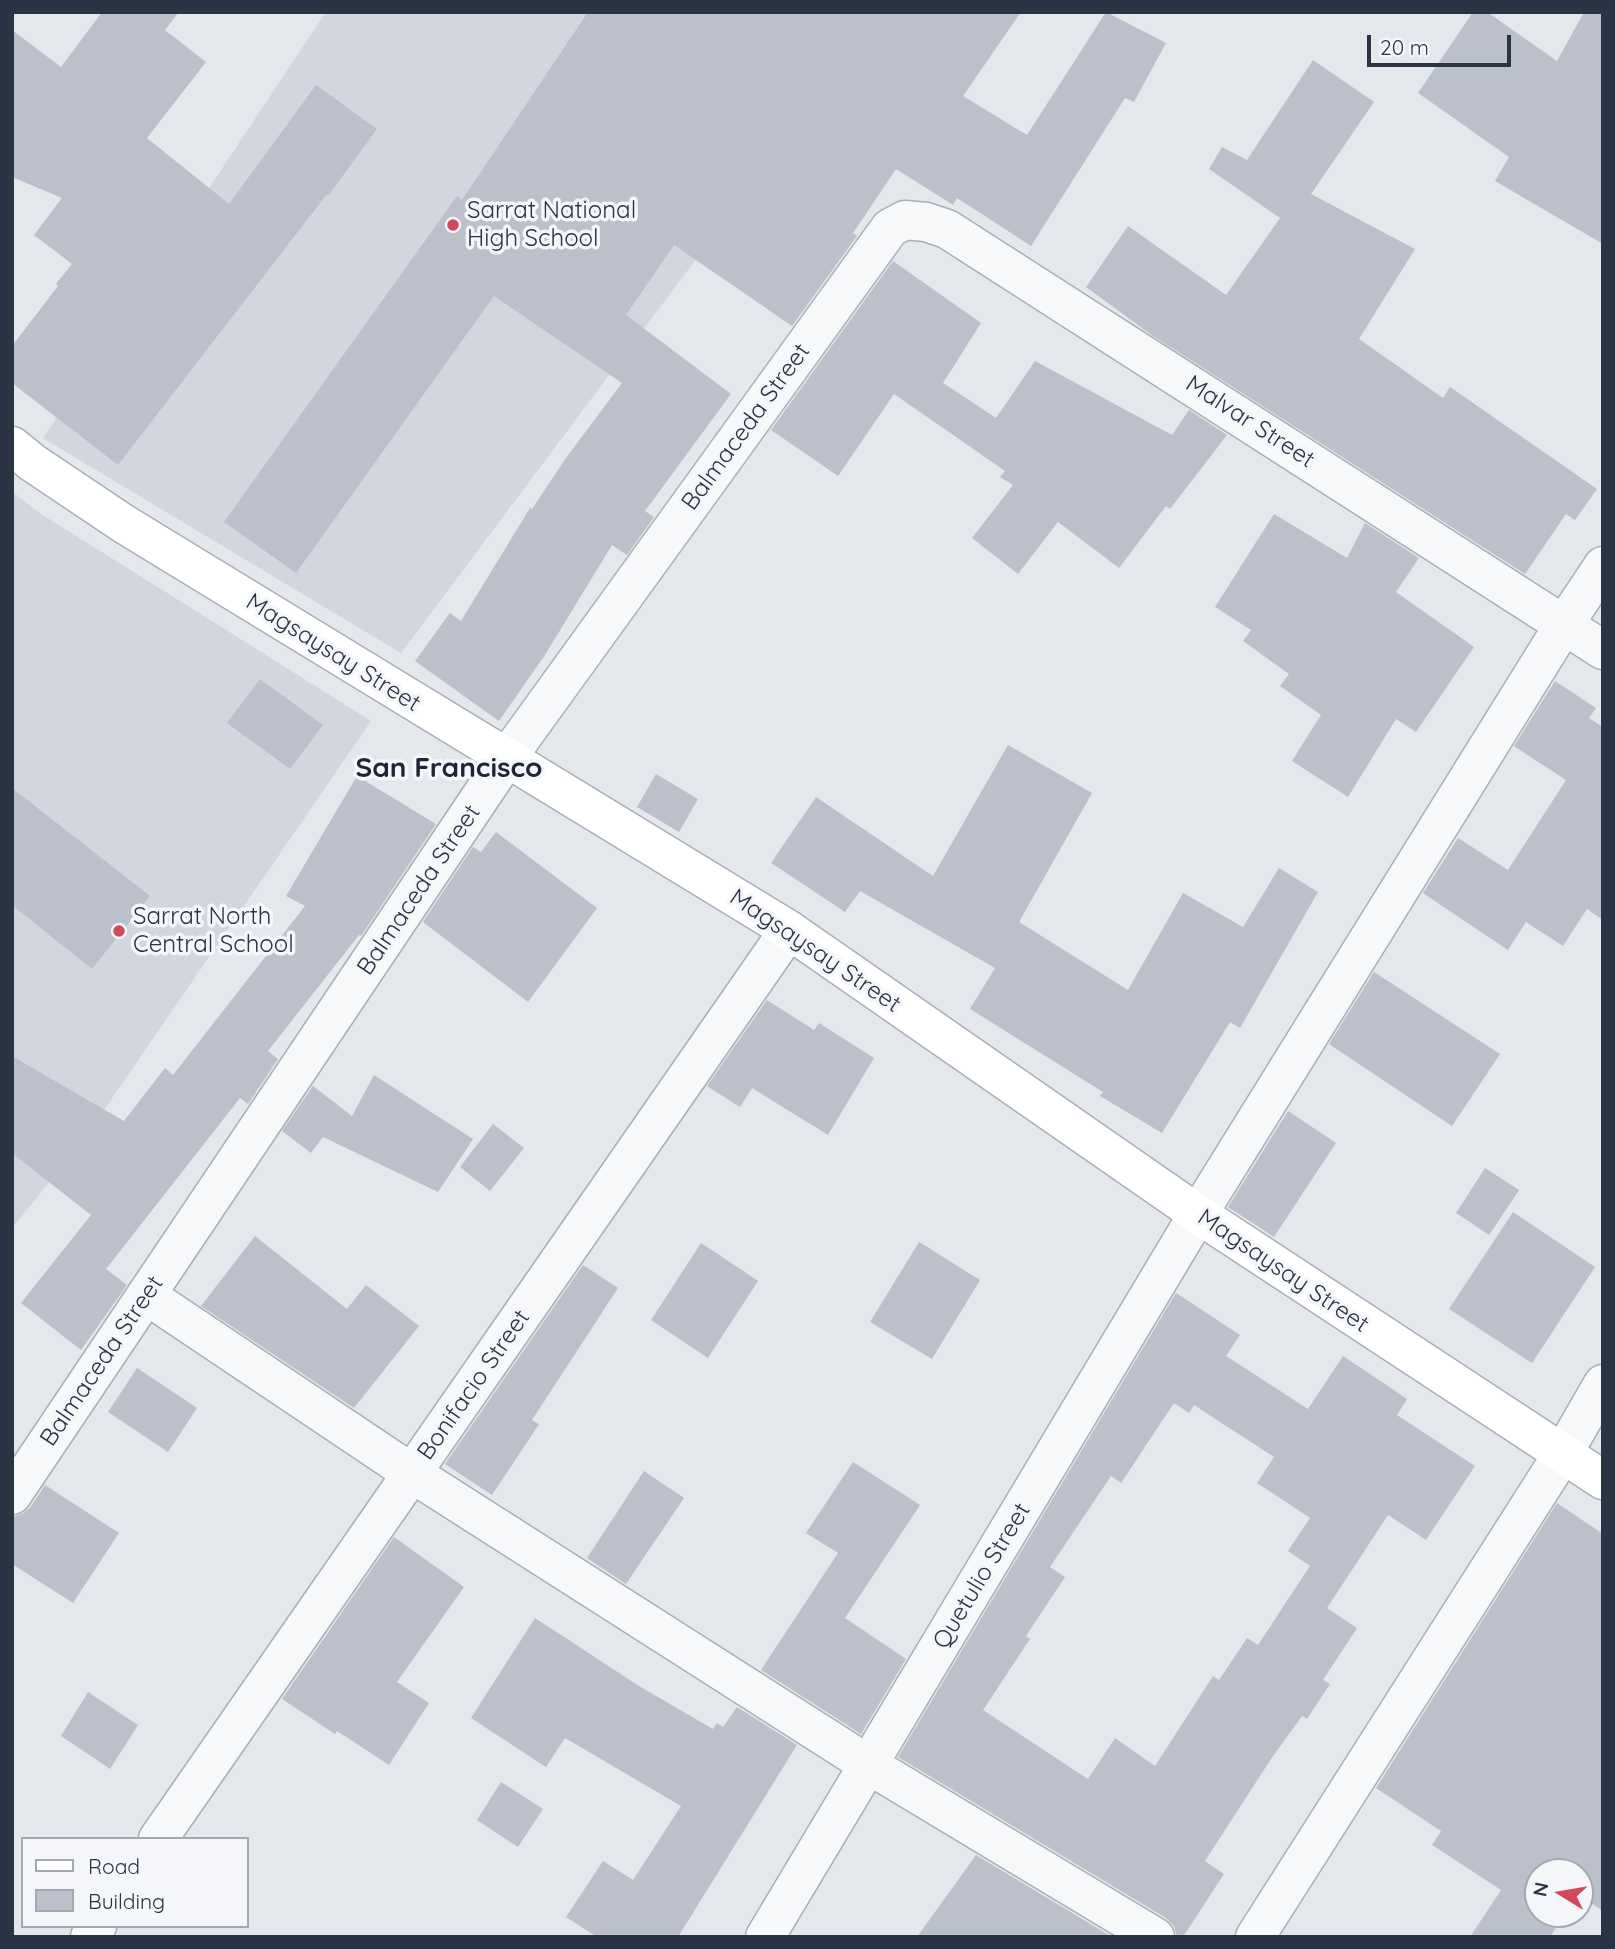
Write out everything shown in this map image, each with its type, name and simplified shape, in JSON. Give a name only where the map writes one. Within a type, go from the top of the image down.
[{"type":"main road","name":"Magsaysay Street","points":[[12,446],[124,524],[789,930],[1198,1214],[1603,1480]]},
{"type":"street","name":"Malvar Street","points":[[890,228],[905,220],[926,222],[947,229],[1565,623],[1603,650]]},
{"type":"street","name":"Balmaceda Street","points":[[12,1495],[506,759],[890,228]]},
{"type":"street","name":"Quetulio Street","points":[[765,1937],[1198,1214],[1603,566]]},
{"type":"street","name":"Bonifacio Street","points":[[159,1837],[789,930]]},
{"type":"street","points":[[146,1296],[413,1474],[869,1765],[1155,1937]]},
{"type":"street","points":[[1255,1937],[1562,1455],[1603,1384]]},
{"type":"shaded area","name":"Sarrat National High School","points":[[326,12],[881,12],[401,653],[43,438]]},
{"type":"shaded area","name":"Sarrat North Central School","points":[[12,491],[38,512],[371,721],[82,1142],[12,1228]]},
{"type":"building","points":[[102,12],[179,12],[165,30],[206,62],[147,138],[229,204],[316,85],[377,129],[118,465],[12,383],[12,346],[72,264],[34,235],[62,198],[12,177],[12,30],[61,67]]},
{"type":"building","points":[[588,12],[1021,12],[963,96],[1027,135],[1106,12],[1166,43],[1134,102],[1125,98],[1031,246],[957,198],[953,205],[896,169],[853,233],[857,236],[792,326],[674,245],[626,315],[731,394],[645,511],[654,517],[627,555],[612,545],[545,655],[499,721],[415,661],[450,613],[461,621],[530,508],[532,509],[622,383],[494,296],[296,573],[224,522],[457,196],[462,200]]},
{"type":"building","points":[[1473,12],[1487,12],[1557,61],[1584,12],[1603,12],[1603,244],[1495,181],[1509,157],[1418,93]]},
{"type":"building","points":[[1313,60],[1374,102],[1311,194],[1415,249],[1359,339],[1443,398],[1450,387],[1597,489],[1575,520],[1566,514],[1525,574],[1153,336],[1086,287],[1128,226],[1226,295],[1280,218],[1209,169],[1222,147],[1247,160]]},
{"type":"building","points":[[893,261],[981,323],[943,383],[996,418],[1035,361],[1172,435],[1189,410],[1227,435],[1170,509],[1166,506],[1119,568],[1058,522],[1018,574],[972,538],[1013,485],[1000,477],[1005,471],[894,394],[838,476],[771,430]]},
{"type":"building","points":[[1274,514],[1347,558],[1365,523],[1419,558],[1396,592],[1474,647],[1416,732],[1396,719],[1348,797],[1292,761],[1321,715],[1280,686],[1289,674],[1243,641],[1251,630],[1215,607]]},
{"type":"building","points":[[260,679],[323,725],[290,769],[227,723]]},
{"type":"building","points":[[1555,681],[1596,708],[1589,718],[1601,726],[1603,723],[1603,920],[1587,909],[1563,946],[1526,922],[1508,950],[1423,893],[1458,838],[1508,870],[1566,780],[1514,746]]},
{"type":"building","points":[[1008,745],[1092,793],[1019,922],[1128,990],[1183,893],[1243,927],[1279,868],[1318,892],[1240,1028],[1230,1022],[1162,1133],[1100,1096],[1103,1092],[970,1009],[995,968],[860,891],[845,912],[771,863],[816,797],[933,876]]},
{"type":"building","points":[[656,774],[698,799],[679,832],[637,807]]},
{"type":"building","points":[[357,776],[436,824],[361,936],[359,935],[268,1051],[278,1059],[248,1104],[240,1098],[106,1269],[127,1285],[81,1350],[21,1303],[91,1215],[12,1153],[12,1056],[124,1121],[165,1068],[173,1075],[305,906],[286,896]]},
{"type":"building","points":[[12,788],[150,896],[92,969],[12,905]]},
{"type":"building","points":[[496,832],[597,908],[528,1002],[423,922],[473,847],[481,852]]},
{"type":"building","points":[[1374,972],[1500,1054],[1452,1126],[1329,1044]]},
{"type":"building","points":[[767,1000],[814,1030],[819,1023],[874,1058],[828,1135],[752,1088],[740,1107],[707,1086]]},
{"type":"building","points":[[374,1075],[473,1139],[438,1192],[323,1137],[311,1153],[282,1131],[313,1086],[352,1116]]},
{"type":"building","points":[[1288,1111],[1336,1143],[1274,1237],[1228,1207]]},
{"type":"building","points":[[493,1124],[524,1148],[490,1191],[460,1167]]},
{"type":"building","points":[[1485,1168],[1519,1190],[1489,1235],[1456,1213]]},
{"type":"building","points":[[1513,1212],[1595,1267],[1532,1363],[1449,1309]]},
{"type":"building","points":[[255,1236],[347,1309],[366,1285],[419,1326],[354,1408],[201,1306]]},
{"type":"building","points":[[919,1242],[980,1280],[932,1359],[870,1322]]},
{"type":"building","points":[[701,1243],[758,1281],[708,1358],[651,1320]]},
{"type":"building","points":[[583,1265],[618,1288],[532,1420],[539,1424],[492,1495],[445,1464]]},
{"type":"building","points":[[1176,1293],[1240,1335],[1226,1356],[1308,1409],[1343,1356],[1407,1399],[1397,1415],[1475,1466],[1426,1540],[1388,1515],[1327,1608],[1357,1628],[1323,1680],[1330,1684],[1307,1719],[1302,1716],[1271,1759],[1205,1861],[1224,1874],[1183,1937],[1177,1937],[1174,1926],[1166,1918],[898,1757]],"holes":[[[1174,1403],[1189,1413],[1194,1405],[1274,1457],[1257,1483],[1310,1518],[1288,1551],[1310,1566],[1258,1645],[1247,1638],[1219,1680],[1213,1676],[1155,1766],[1115,1738],[1088,1779],[983,1710],[1030,1639],[1026,1636],[1065,1577],[1050,1567],[1111,1476],[1121,1483]]]},
{"type":"building","points":[[137,1368],[197,1408],[168,1452],[108,1412]]},
{"type":"building","points":[[853,1462],[920,1505],[845,1618],[906,1659],[861,1734],[761,1670],[838,1553],[806,1533]]},
{"type":"building","points":[[644,1471],[684,1498],[626,1584],[587,1558]]},
{"type":"building","points":[[45,1485],[119,1533],[73,1603],[12,1564],[12,1517],[30,1508]]},
{"type":"building","points":[[1557,1503],[1603,1534],[1603,1911],[1594,1905],[1594,1858],[1524,1858],[1524,1928],[1556,1928],[1550,1937],[1470,1937],[1501,1890],[1432,1845],[1441,1831],[1376,1788]]},
{"type":"building","points":[[394,1537],[464,1587],[397,1682],[429,1703],[389,1765],[282,1699]]},
{"type":"building","points":[[535,1618],[639,1686],[713,1729],[717,1723],[723,1727],[737,1707],[797,1745],[678,1937],[597,1937],[566,1917],[603,1861],[633,1880],[681,1806],[565,1738],[546,1767],[471,1718]]},
{"type":"building","points":[[88,1692],[138,1725],[110,1769],[61,1736]]},
{"type":"building","points":[[501,1782],[543,1809],[518,1847],[477,1820]]},
{"type":"building","points":[[976,1855],[1112,1937],[917,1937]]},
{"type":"place","name":"Sarrat National High School","points":[[453,225]]},
{"type":"place","name":"Sarrat North Central School","points":[[119,931]]},
{"type":"district","name":"San Francisco","points":[[449,769]]}]
